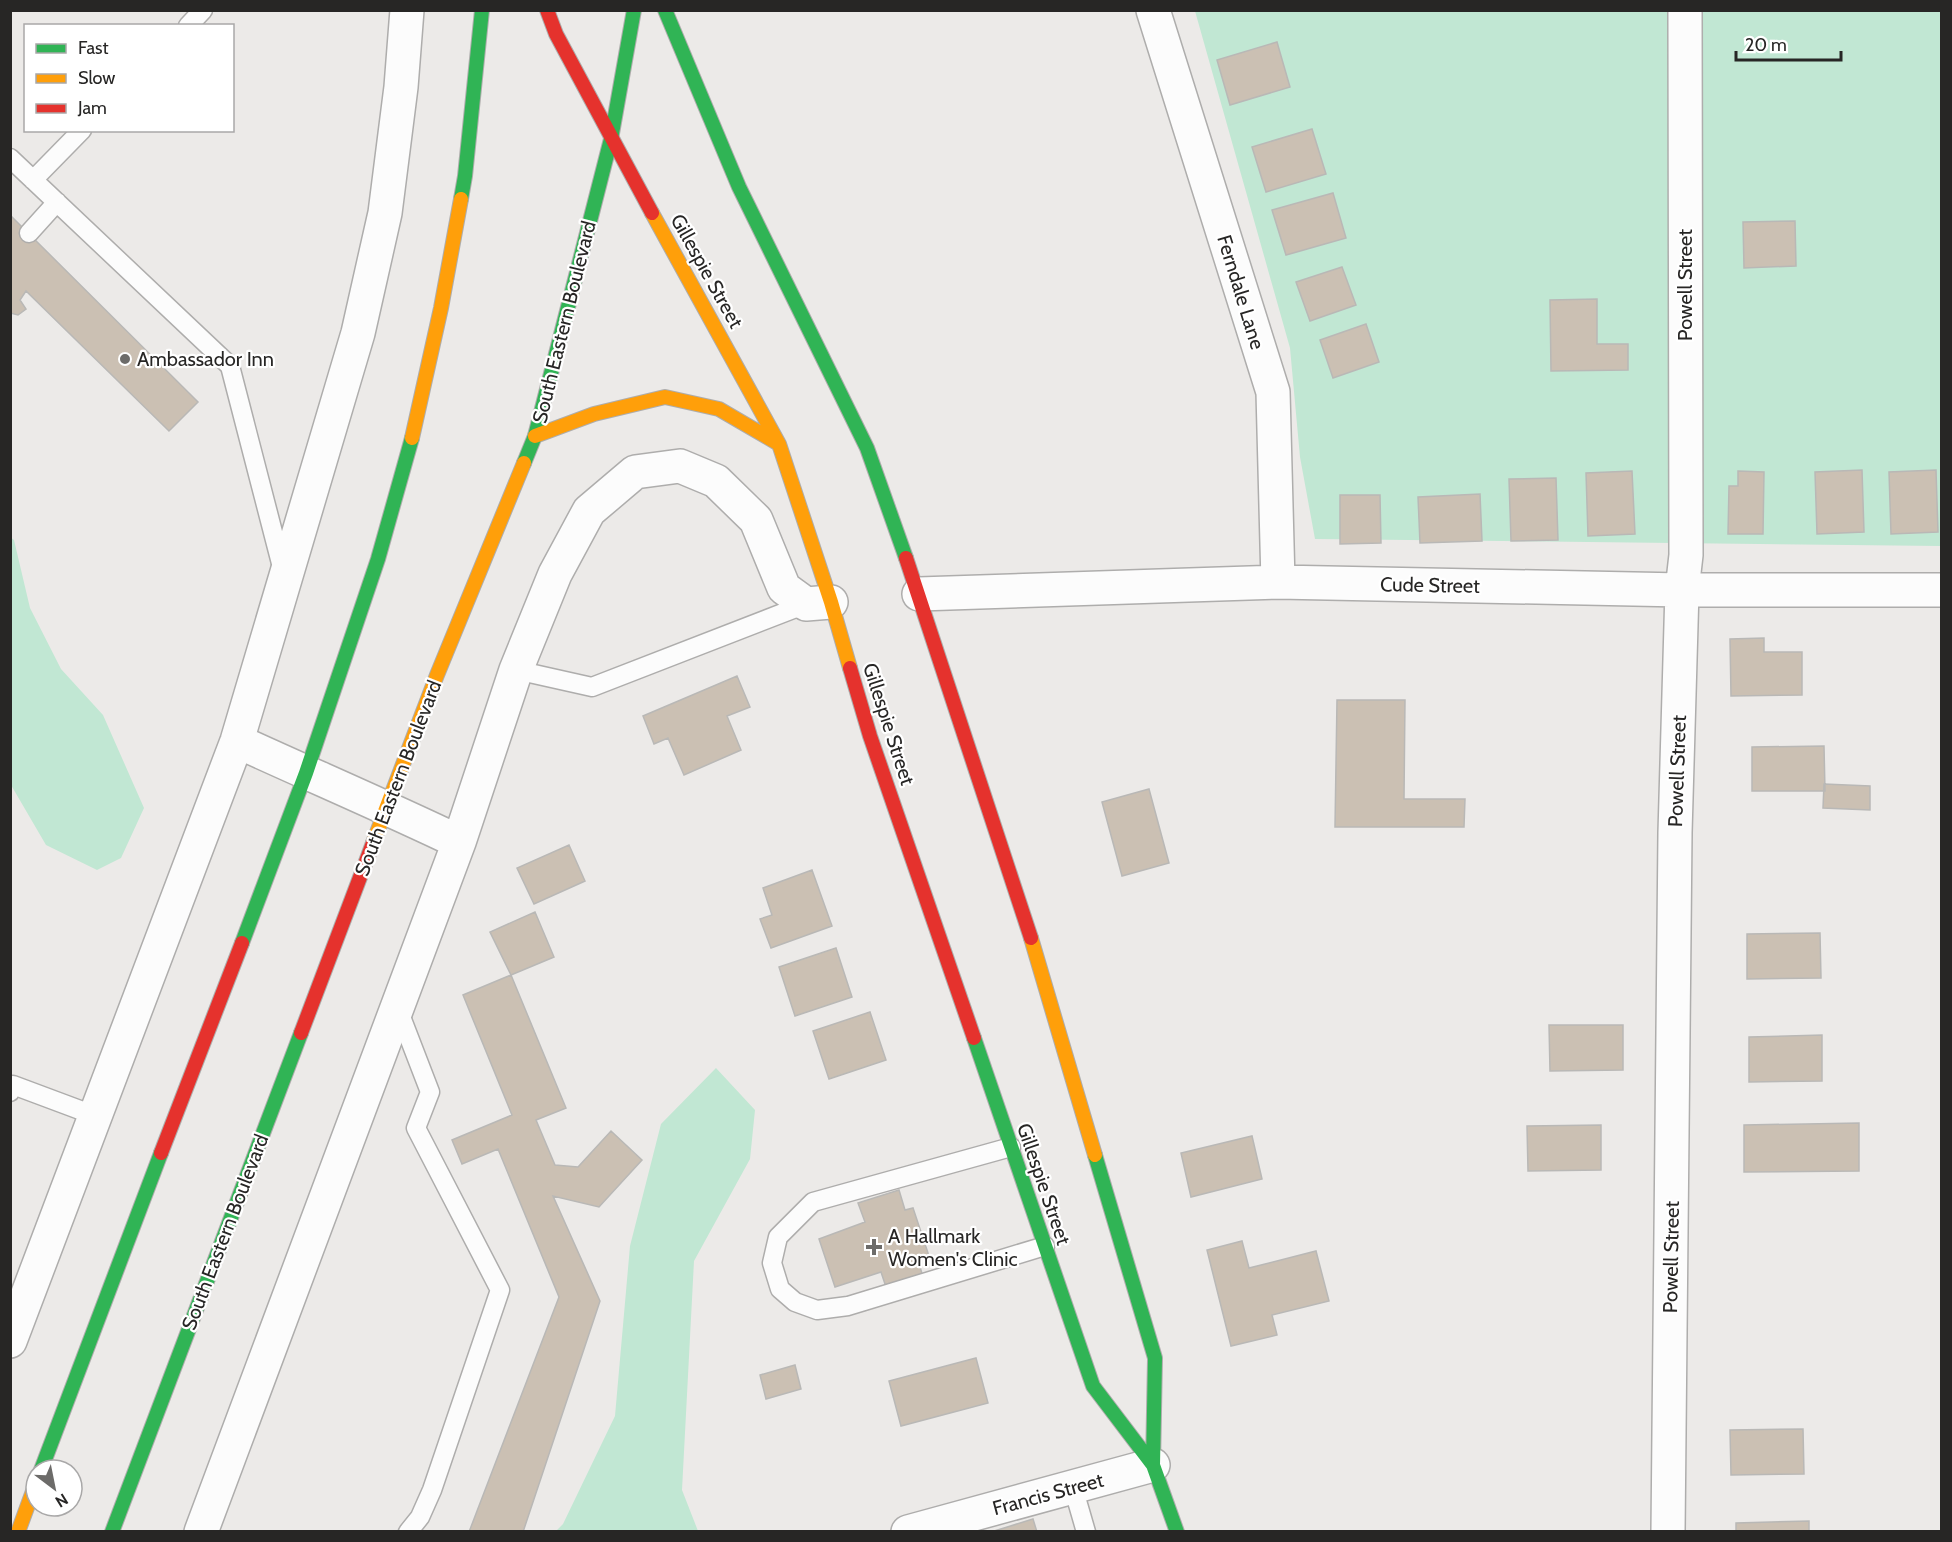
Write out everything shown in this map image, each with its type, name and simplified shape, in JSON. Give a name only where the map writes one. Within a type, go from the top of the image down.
[{"type":"main road","points":[[46,1458],[306,773],[378,559],[418,415],[441,308],[465,176],[482,10]]},
{"type":"main road","name":"Gillespie Street","points":[[547,10],[556,34],[611,139],[779,444],[818,603],[870,736],[1093,1386],[1153,1465],[1177,1532]]},
{"type":"main road","name":"South Eastern Boulevard","points":[[112,1532],[437,675],[535,436],[611,139],[634,10]]},
{"type":"main road","name":"Gillespie Street","points":[[665,10],[739,187],[867,448],[919,594],[953,704],[1025,917],[1155,1358],[1153,1465]]},
{"type":"main road","points":[[535,436],[594,414],[664,397],[719,409],[779,444]]},
{"type":"main road","points":[[18,1532],[24,1516]]},
{"type":"street","points":[[10,1341],[237,741],[358,333],[385,213],[407,10]]},
{"type":"street","name":"Ferndale Lane","points":[[1154,10],[1272,393],[1278,582]]},
{"type":"street","name":"Powell Street","points":[[1668,1532],[1675,833],[1682,590],[1686,555],[1685,10]]},
{"type":"street","points":[[201,1532],[398,1009],[459,842],[516,670],[555,574],[589,511],[635,472],[680,466],[716,481],[756,520],[784,588],[818,603]]},
{"type":"street","name":"Cude Street","points":[[919,594],[1278,582],[1682,590],[1941,590]]},
{"type":"street","points":[[237,741],[387,807],[459,842]]},
{"type":"street","name":"Francis Street","points":[[908,1532],[1153,1465]]},
{"type":"lane","points":[[190,24],[203,10]]},
{"type":"lane","points":[[33,180],[80,132]]},
{"type":"lane","points":[[10,158],[230,366],[285,579]]},
{"type":"lane","points":[[29,233],[57,202]]},
{"type":"lane","points":[[516,670],[592,687],[818,603]]},
{"type":"lane","points":[[398,1009],[430,1092],[416,1128],[500,1290],[432,1490],[420,1517],[408,1532]]},
{"type":"lane","points":[[11,1086],[96,1116]]},
{"type":"lane","points":[[1011,1147],[813,1202],[778,1237],[772,1263],[780,1289],[795,1302],[817,1310],[848,1306],[1045,1246]]},
{"type":"lane","points":[[1073,1487],[1086,1532]]},
{"type":"green space","points":[[1195,11],[1941,11],[1941,546],[1315,539],[1300,457],[1290,348]]},
{"type":"green space","points":[[10,537],[14,540],[30,608],[61,669],[103,715],[144,808],[121,858],[97,870],[46,845],[11,785]]},
{"type":"green space","points":[[716,1068],[755,1110],[750,1159],[694,1261],[682,1490],[698,1531],[556,1531],[563,1524],[615,1416],[630,1246],[661,1124]]},
{"type":"building","points":[[1277,42],[1290,87],[1230,105],[1217,60]]},
{"type":"building","points":[[1312,129],[1326,174],[1266,192],[1252,147]]},
{"type":"building","points":[[1333,193],[1346,238],[1286,255],[1272,210]]},
{"type":"building","name":"Ambassador Inn","points":[[10,215],[198,402],[169,431],[26,291],[20,300],[26,309],[18,315],[10,313]]},
{"type":"building","points":[[1795,221],[1796,266],[1744,268],[1743,222]]},
{"type":"building","points":[[1342,267],[1356,305],[1310,321],[1296,282]]},
{"type":"building","points":[[1597,299],[1597,344],[1628,344],[1628,370],[1551,371],[1550,300]]},
{"type":"building","points":[[1366,324],[1379,362],[1333,378],[1320,340]]},
{"type":"building","points":[[1862,470],[1864,532],[1817,534],[1815,472]]},
{"type":"building","points":[[1936,470],[1938,532],[1891,534],[1889,472]]},
{"type":"building","points":[[1632,471],[1635,534],[1588,536],[1586,473]]},
{"type":"building","points":[[1738,471],[1764,472],[1763,534],[1728,534],[1729,486],[1738,486]]},
{"type":"building","points":[[1556,478],[1558,540],[1511,541],[1509,479]]},
{"type":"building","points":[[1480,494],[1482,541],[1420,543],[1418,497]]},
{"type":"building","points":[[1340,495],[1380,495],[1381,543],[1340,544]]},
{"type":"building","points":[[1764,638],[1764,652],[1802,652],[1802,695],[1731,696],[1730,639]]},
{"type":"building","points":[[737,676],[750,707],[727,716],[741,750],[684,775],[668,738],[654,744],[643,716]]},
{"type":"building","points":[[1337,700],[1405,700],[1404,799],[1465,799],[1464,827],[1335,827]]},
{"type":"building","points":[[1824,746],[1825,791],[1752,791],[1752,747]]},
{"type":"building","points":[[1824,784],[1870,786],[1870,810],[1823,808]]},
{"type":"building","points":[[1149,789],[1169,863],[1122,876],[1102,802]]},
{"type":"building","points":[[569,845],[585,881],[534,904],[517,868]]},
{"type":"building","points":[[812,870],[832,926],[771,948],[760,919],[772,915],[763,888]]},
{"type":"building","points":[[535,912],[554,957],[511,975],[490,932]]},
{"type":"building","points":[[1820,933],[1821,978],[1747,979],[1747,934]]},
{"type":"building","points":[[836,948],[852,997],[795,1016],[779,967]]},
{"type":"building","points":[[511,975],[566,1108],[536,1120],[555,1165],[578,1167],[611,1131],[642,1160],[599,1207],[553,1196],[600,1301],[523,1532],[469,1532],[559,1297],[498,1149],[462,1164],[452,1140],[512,1115],[463,995]]},
{"type":"building","points":[[870,1012],[886,1060],[829,1079],[813,1031]]},
{"type":"building","points":[[1549,1025],[1623,1025],[1623,1070],[1550,1071]]},
{"type":"building","points":[[1822,1035],[1822,1081],[1749,1082],[1749,1037]]},
{"type":"building","points":[[1859,1123],[1859,1171],[1744,1172],[1744,1125]]},
{"type":"building","points":[[1601,1125],[1601,1170],[1528,1171],[1527,1126]]},
{"type":"building","points":[[1252,1136],[1262,1179],[1191,1197],[1181,1153]]},
{"type":"building","name":"A Hallmark Women's Clinic","points":[[899,1190],[905,1210],[913,1208],[929,1256],[918,1260],[923,1277],[887,1290],[881,1272],[835,1287],[819,1239],[865,1222],[858,1203]]},
{"type":"building","points":[[1242,1241],[1249,1268],[1316,1251],[1329,1301],[1272,1315],[1277,1335],[1231,1346],[1207,1250]]},
{"type":"building","points":[[976,1358],[988,1403],[901,1426],[889,1381]]},
{"type":"building","points":[[795,1365],[801,1389],[766,1399],[760,1375]]},
{"type":"building","points":[[1803,1429],[1804,1474],[1731,1475],[1730,1430]]},
{"type":"building","points":[[1033,1519],[1037,1532],[991,1532]]},
{"type":"building","points":[[1809,1521],[1809,1532],[1736,1532],[1736,1523]]},
{"type":"traffic: fast","points":[[461,199],[482,10]]},
{"type":"traffic: fast","points":[[524,463],[535,436],[611,139],[634,10]]},
{"type":"traffic: fast","points":[[665,10],[739,187],[867,448],[906,558]]},
{"type":"traffic: fast","points":[[242,943],[306,773],[378,559],[412,438]]},
{"type":"traffic: fast","points":[[112,1532],[301,1033]]},
{"type":"traffic: fast","points":[[974,1038],[1093,1386],[1153,1465],[1177,1532]]},
{"type":"traffic: fast","points":[[46,1458],[161,1153]]},
{"type":"traffic: fast","points":[[1095,1155],[1155,1358],[1153,1465]]},
{"type":"traffic: slow","points":[[412,438],[441,308],[461,199]]},
{"type":"traffic: slow","points":[[652,213],[779,444],[831,602],[850,668]]},
{"type":"traffic: slow","points":[[535,436],[594,414],[665,397],[719,409],[779,444]]},
{"type":"traffic: slow","points":[[373,843],[437,675],[524,463]]},
{"type":"traffic: slow","points":[[1031,938],[1095,1155]]},
{"type":"traffic: slow","points":[[18,1532],[24,1516]]},
{"type":"traffic: jam","points":[[547,10],[556,34],[652,213]]},
{"type":"traffic: jam","points":[[906,558],[1031,938]]},
{"type":"traffic: jam","points":[[850,668],[870,736],[974,1038]]},
{"type":"traffic: jam","points":[[301,1033],[373,843]]},
{"type":"traffic: jam","points":[[161,1153],[242,943]]},
{"type":"place","name":"Ambassador Inn","points":[[125,359]]},
{"type":"place","name":"A Hallmark Women's Clinic","points":[[874,1247]]}]
